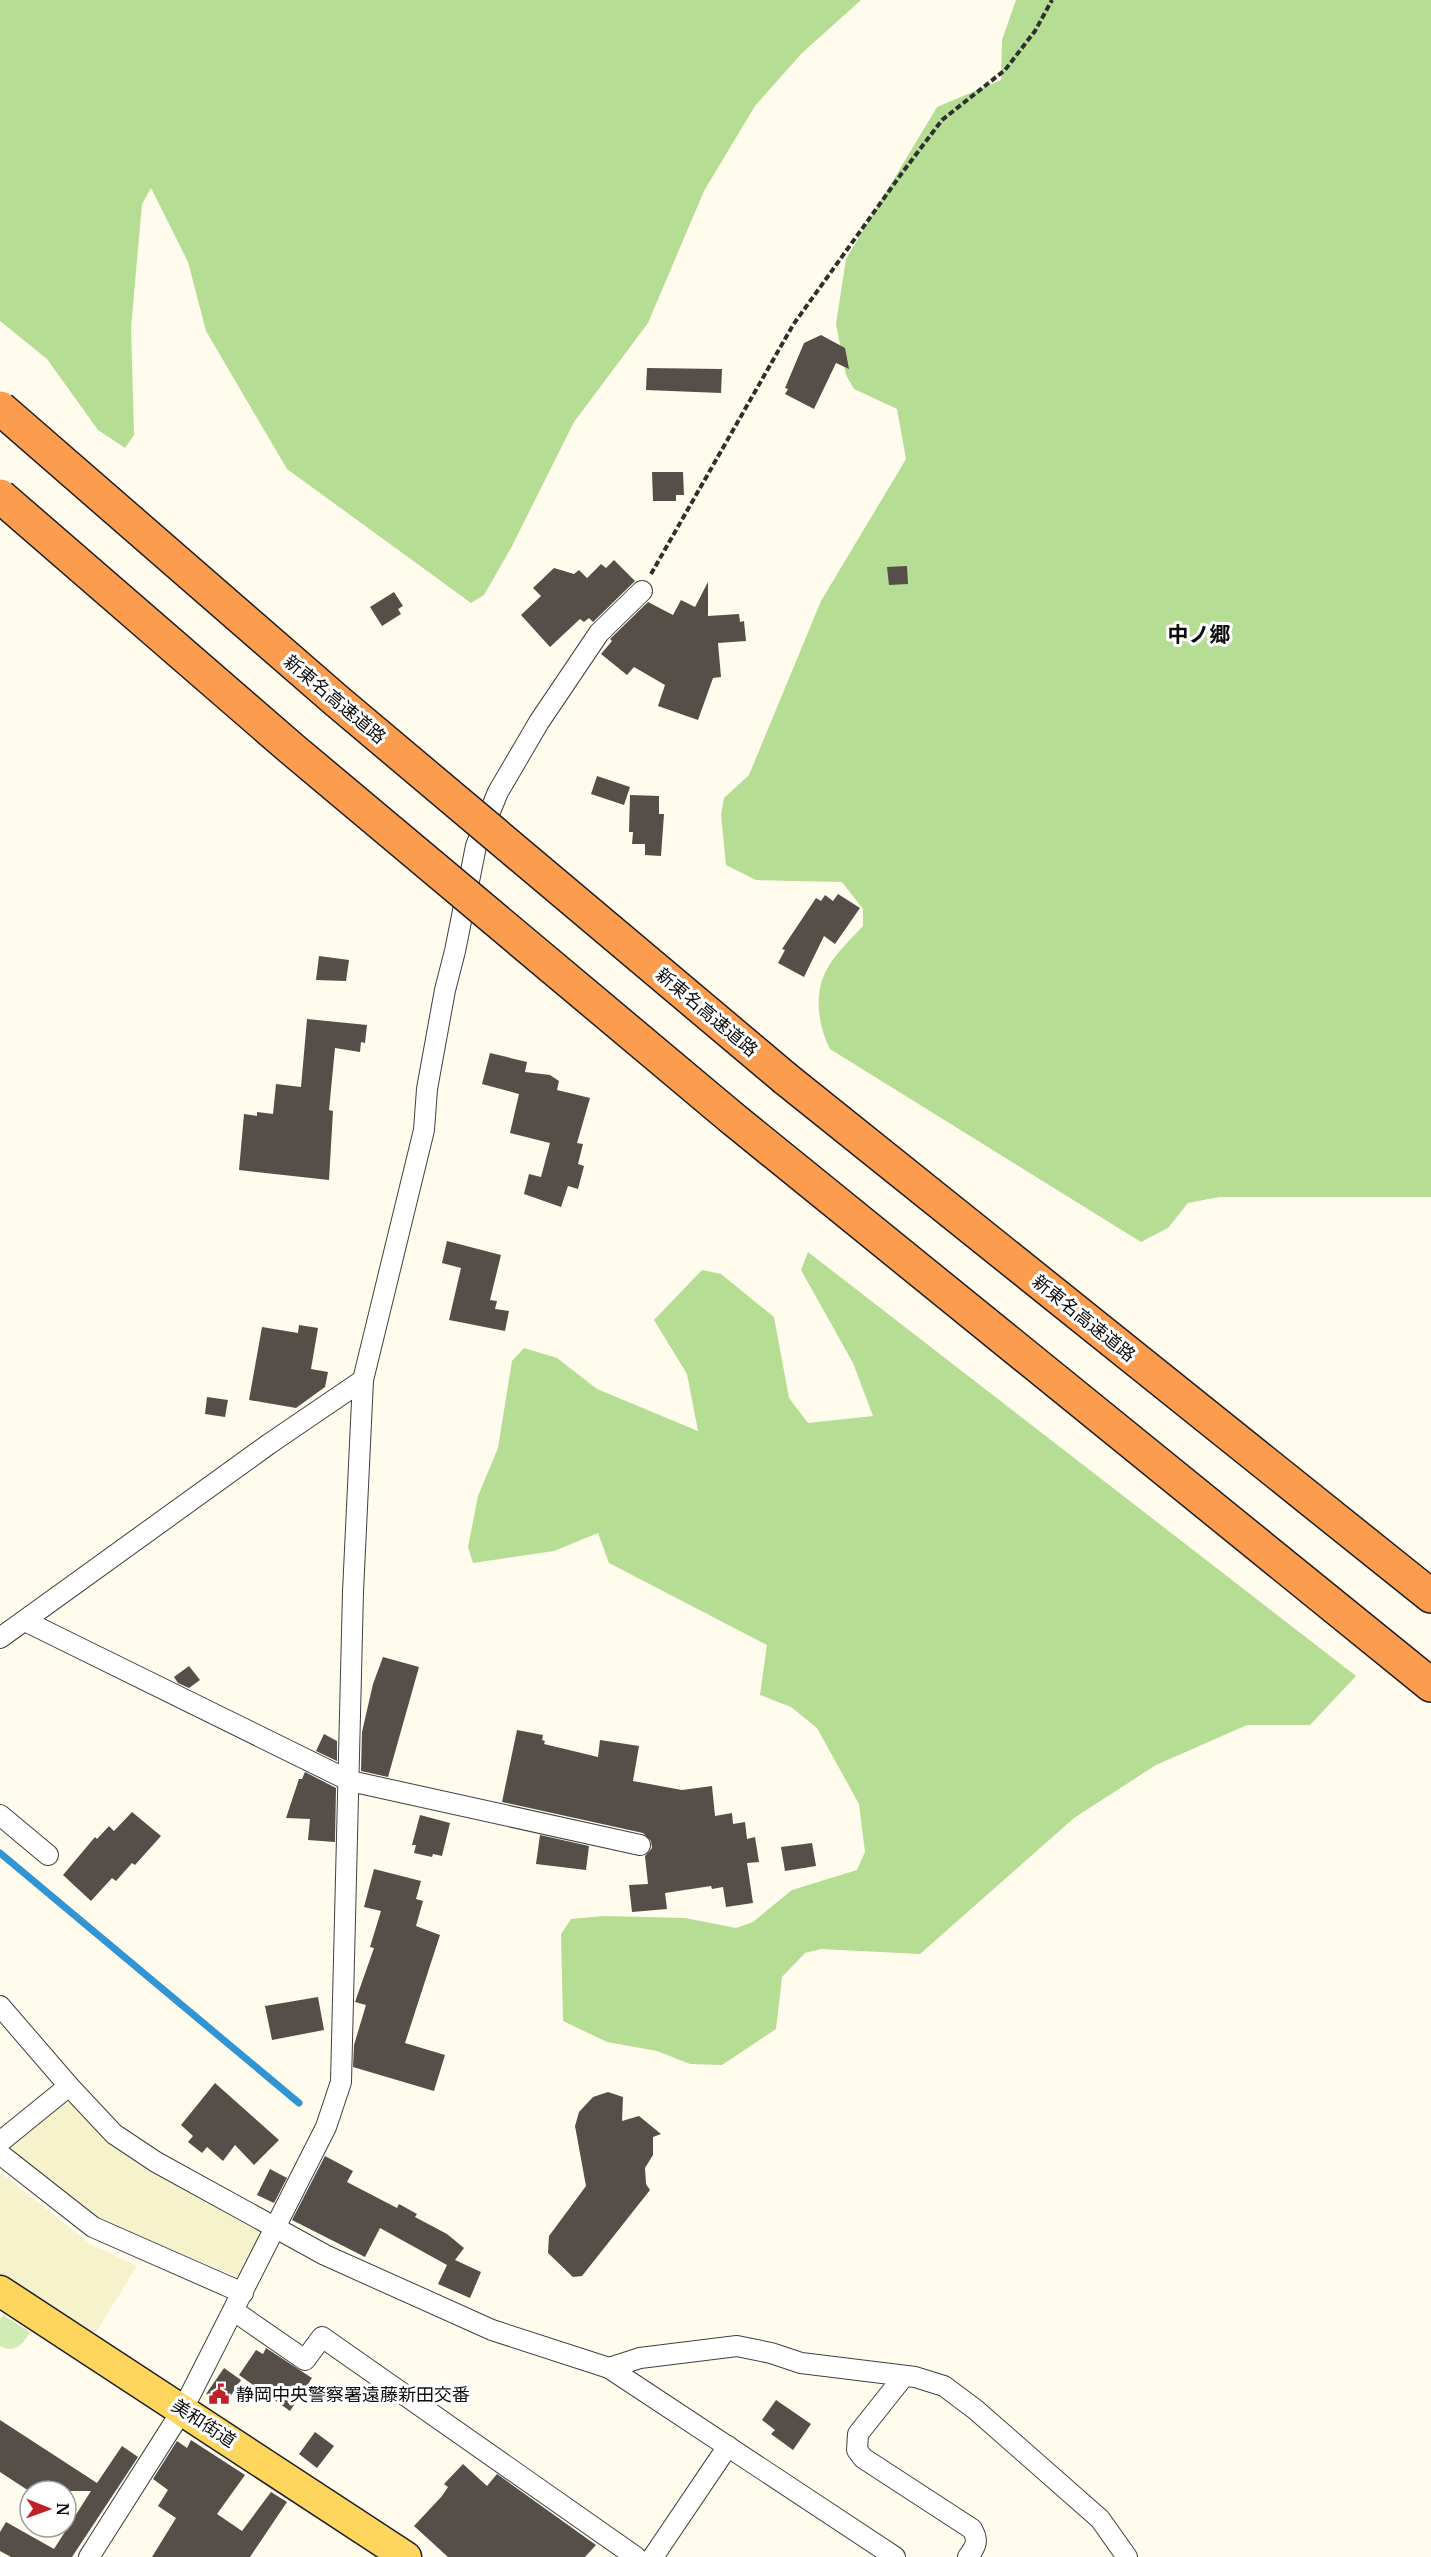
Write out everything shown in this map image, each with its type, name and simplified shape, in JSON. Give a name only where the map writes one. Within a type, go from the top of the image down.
[{"type":"highway","name":"新東名高速道路","points":[[0,408],[337,701],[786,1079],[1431,1596]]},
{"type":"highway","points":[[0,496],[292,749],[732,1118],[1431,1685]]},
{"type":"main road","name":"美和街道","points":[[0,2291],[406,2557]]},
{"type":"street","points":[[89,2557],[183,2409],[326,2127],[341,2082],[354,1593],[363,1380],[424,1130],[427,1089],[442,1001],[455,951],[476,846],[498,792],[540,722],[599,633],[642,591]]},
{"type":"street","points":[[0,1638],[269,1444],[363,1380]]},
{"type":"street","points":[[25,1621],[350,1781],[640,1845]]},
{"type":"street","points":[[0,1815],[48,1854]]},
{"type":"street","points":[[0,2006],[114,2134],[156,2162],[325,2255],[492,2330],[609,2368],[895,2557]]},
{"type":"street","points":[[0,2142],[69,2086]]},
{"type":"street","points":[[0,2154],[93,2228],[243,2293]]},
{"type":"street","points":[[234,2311],[305,2360],[322,2337],[636,2557]]},
{"type":"street","points":[[609,2368],[640,2358],[736,2346],[771,2353],[801,2363],[904,2376],[944,2386],[976,2410],[1100,2519],[1127,2557]]},
{"type":"street","points":[[904,2376],[858,2434],[858,2450],[863,2458],[972,2529],[976,2537],[976,2546],[968,2557]]},
{"type":"street","points":[[653,2557],[728,2446]]},
{"type":"path","points":[[642,591],[793,325],[942,120],[1005,70],[1035,31],[1052,0]]},
{"type":"shaded area","points":[[60,2103],[73,2104],[111,2145],[150,2171],[263,2228],[240,2278],[101,2220],[14,2153],[13,2144]]},
{"type":"shaded area","points":[[0,2172],[90,2244],[137,2266],[96,2332],[46,2306],[0,2274]]},
{"type":"green space","points":[[0,0],[861,0],[801,54],[755,106],[704,191],[648,323],[574,422],[511,548],[484,595],[471,603],[287,469],[206,331],[188,262],[151,188],[142,204],[131,328],[134,435],[125,448],[98,430],[47,359],[0,321]]},
{"type":"green space","points":[[1016,0],[1431,0],[1431,1197],[1219,1197],[1188,1203],[1168,1228],[1141,1242],[830,1049],[820,1018],[821,984],[841,949],[863,926],[863,909],[842,882],[756,880],[726,865],[721,815],[724,798],[749,775],[821,601],[906,459],[897,409],[854,389],[846,375],[836,324],[846,259],[937,107],[1001,80],[1002,40]]},
{"type":"green space","points":[[808,1252],[1356,1676],[1310,1725],[1247,1725],[1156,1765],[1074,1818],[920,1954],[821,1949],[805,1953],[782,1977],[776,2029],[722,2065],[690,2064],[657,2051],[607,2042],[563,2021],[561,1934],[571,1919],[604,1916],[685,1918],[736,1928],[753,1922],[792,1890],[857,1870],[865,1852],[859,1804],[817,1728],[791,1707],[760,1695],[767,1645],[609,1563],[598,1533],[554,1551],[473,1563],[468,1547],[478,1496],[498,1448],[512,1361],[524,1348],[557,1358],[597,1389],[698,1431],[687,1374],[654,1320],[702,1270],[721,1274],[774,1317],[789,1398],[808,1423],[873,1416],[853,1363],[801,1270]]},
{"type":"green space","points":[[3,2315],[30,2332],[21,2344],[14,2348],[0,2346],[0,2320]]},
{"type":"building","points":[[821,335],[845,348],[849,369],[836,363],[814,409],[785,394],[788,389],[785,388],[804,343]]},
{"type":"building","points":[[647,368],[722,369],[721,393],[646,390]]},
{"type":"building","points":[[652,472],[683,472],[684,495],[676,495],[676,501],[653,501]]},
{"type":"building","points":[[614,560],[635,581],[593,622],[589,618],[584,622],[580,619],[550,647],[521,615],[541,596],[533,588],[554,568],[574,574],[579,570],[587,578],[601,564],[606,568]]},
{"type":"building","points":[[907,566],[908,584],[889,585],[887,567]]},
{"type":"building","points":[[708,582],[708,616],[739,614],[740,622],[744,621],[746,641],[718,643],[721,677],[713,678],[698,720],[658,706],[665,685],[634,667],[627,675],[601,654],[612,641],[610,639],[648,602],[673,615],[681,600],[695,607]]},
{"type":"building","points":[[394,592],[403,606],[398,609],[401,614],[382,626],[370,607]]},
{"type":"building","points":[[597,776],[630,787],[624,805],[591,794]]},
{"type":"building","points":[[630,795],[659,796],[659,814],[664,814],[661,856],[645,855],[645,844],[632,844],[633,832],[629,832]]},
{"type":"building","points":[[838,894],[860,908],[835,944],[824,936],[804,977],[778,963],[785,950],[782,949],[816,898],[821,901],[825,895],[833,901]]},
{"type":"building","points":[[319,956],[349,960],[346,981],[316,980]]},
{"type":"building","points":[[307,1019],[367,1025],[365,1043],[361,1042],[360,1052],[335,1048],[329,1110],[333,1111],[329,1180],[239,1170],[244,1114],[257,1116],[257,1112],[273,1114],[276,1084],[301,1087]]},
{"type":"building","points":[[490,1053],[527,1062],[525,1072],[550,1075],[559,1081],[557,1090],[590,1098],[577,1143],[583,1144],[578,1164],[584,1166],[578,1189],[568,1186],[561,1207],[524,1194],[529,1174],[541,1177],[550,1143],[510,1133],[519,1094],[482,1084]]},
{"type":"building","points":[[447,1241],[501,1255],[490,1300],[497,1301],[495,1309],[509,1311],[505,1331],[449,1320],[461,1268],[442,1263]]},
{"type":"building","points":[[299,1325],[318,1328],[311,1369],[328,1372],[325,1387],[296,1408],[249,1400],[262,1327],[298,1333]]},
{"type":"building","points":[[207,1397],[228,1400],[225,1417],[205,1414]]},
{"type":"building","points":[[383,1657],[419,1667],[388,1777],[361,1771],[362,1732],[373,1684]]},
{"type":"building","points":[[189,1666],[200,1680],[189,1688],[178,1683],[174,1677]]},
{"type":"building","points":[[517,1730],[543,1735],[544,1744],[598,1757],[600,1740],[639,1746],[633,1781],[682,1790],[712,1786],[715,1816],[732,1813],[733,1824],[745,1822],[747,1839],[755,1837],[759,1862],[747,1863],[753,1903],[726,1907],[723,1887],[712,1889],[711,1886],[665,1893],[667,1909],[632,1912],[629,1885],[648,1884],[645,1856],[652,1848],[651,1841],[643,1833],[502,1802]]},
{"type":"building","points":[[324,1734],[337,1741],[337,1761],[316,1751]]},
{"type":"building","points":[[305,1772],[336,1788],[335,1842],[308,1840],[310,1819],[286,1818],[299,1779],[302,1779]]},
{"type":"building","points":[[132,1812],[161,1836],[135,1865],[132,1863],[116,1881],[112,1878],[91,1901],[63,1875],[95,1837],[97,1839],[109,1826],[114,1831]]},
{"type":"building","points":[[420,1815],[450,1823],[442,1856],[433,1854],[432,1857],[414,1853],[416,1845],[412,1845]]},
{"type":"building","points":[[540,1835],[589,1846],[586,1870],[536,1864]]},
{"type":"building","points":[[812,1843],[816,1866],[785,1871],[781,1847]]},
{"type":"building","points":[[374,1869],[421,1881],[416,1899],[423,1901],[416,1926],[440,1935],[405,2043],[445,2055],[434,2091],[353,2067],[354,2045],[366,2005],[355,2002],[374,1948],[370,1947],[381,1911],[364,1907]]},
{"type":"building","points":[[318,1997],[324,2030],[272,2040],[265,2006]]},
{"type":"building","points":[[215,2083],[279,2140],[254,2165],[235,2145],[223,2161],[207,2147],[202,2153],[188,2142],[193,2136],[181,2125]]},
{"type":"building","points":[[608,2092],[623,2097],[622,2121],[639,2116],[661,2134],[653,2137],[653,2155],[645,2168],[646,2184],[650,2190],[582,2276],[573,2277],[548,2253],[549,2236],[586,2186],[575,2126],[579,2112],[593,2097]]},
{"type":"building","points":[[325,2156],[353,2171],[347,2182],[397,2208],[399,2204],[417,2214],[415,2217],[447,2234],[464,2248],[455,2260],[481,2272],[470,2298],[438,2284],[447,2265],[380,2228],[365,2257],[292,2220]]},
{"type":"building","points":[[270,2169],[287,2178],[274,2203],[257,2195]]},
{"type":"building","points":[[266,2348],[312,2378],[290,2411],[239,2375],[256,2350],[263,2354]]},
{"type":"building","points":[[224,2368],[241,2380],[224,2406],[206,2394]]},
{"type":"building","points":[[776,2400],[811,2424],[793,2450],[771,2434],[775,2430],[762,2420]]},
{"type":"building","points":[[0,2420],[97,2483],[122,2446],[138,2457],[72,2557],[11,2557],[0,2551],[0,2532],[6,2522],[18,2529],[18,2539],[36,2539],[54,2549],[60,2539],[78,2539],[78,2511],[91,2491],[78,2491],[78,2479],[18,2479],[18,2484],[0,2472]]},
{"type":"building","points":[[315,2432],[334,2446],[317,2468],[299,2454]]},
{"type":"building","points":[[191,2440],[245,2475],[217,2514],[242,2531],[271,2492],[287,2502],[250,2557],[152,2557],[176,2518],[158,2506],[168,2490],[153,2479],[177,2441],[187,2448]]},
{"type":"building","points":[[463,2464],[487,2486],[497,2474],[596,2545],[585,2557],[448,2557],[414,2526],[442,2496],[448,2487],[444,2484]]},
{"type":"waterway","points":[[0,1853],[299,2103]]},
{"type":"place","name":"静岡中央警察署遠藤新田交番","points":[[219,2394]]},
{"type":"district","name":"中ノ郷","points":[[1199,634]]}]
